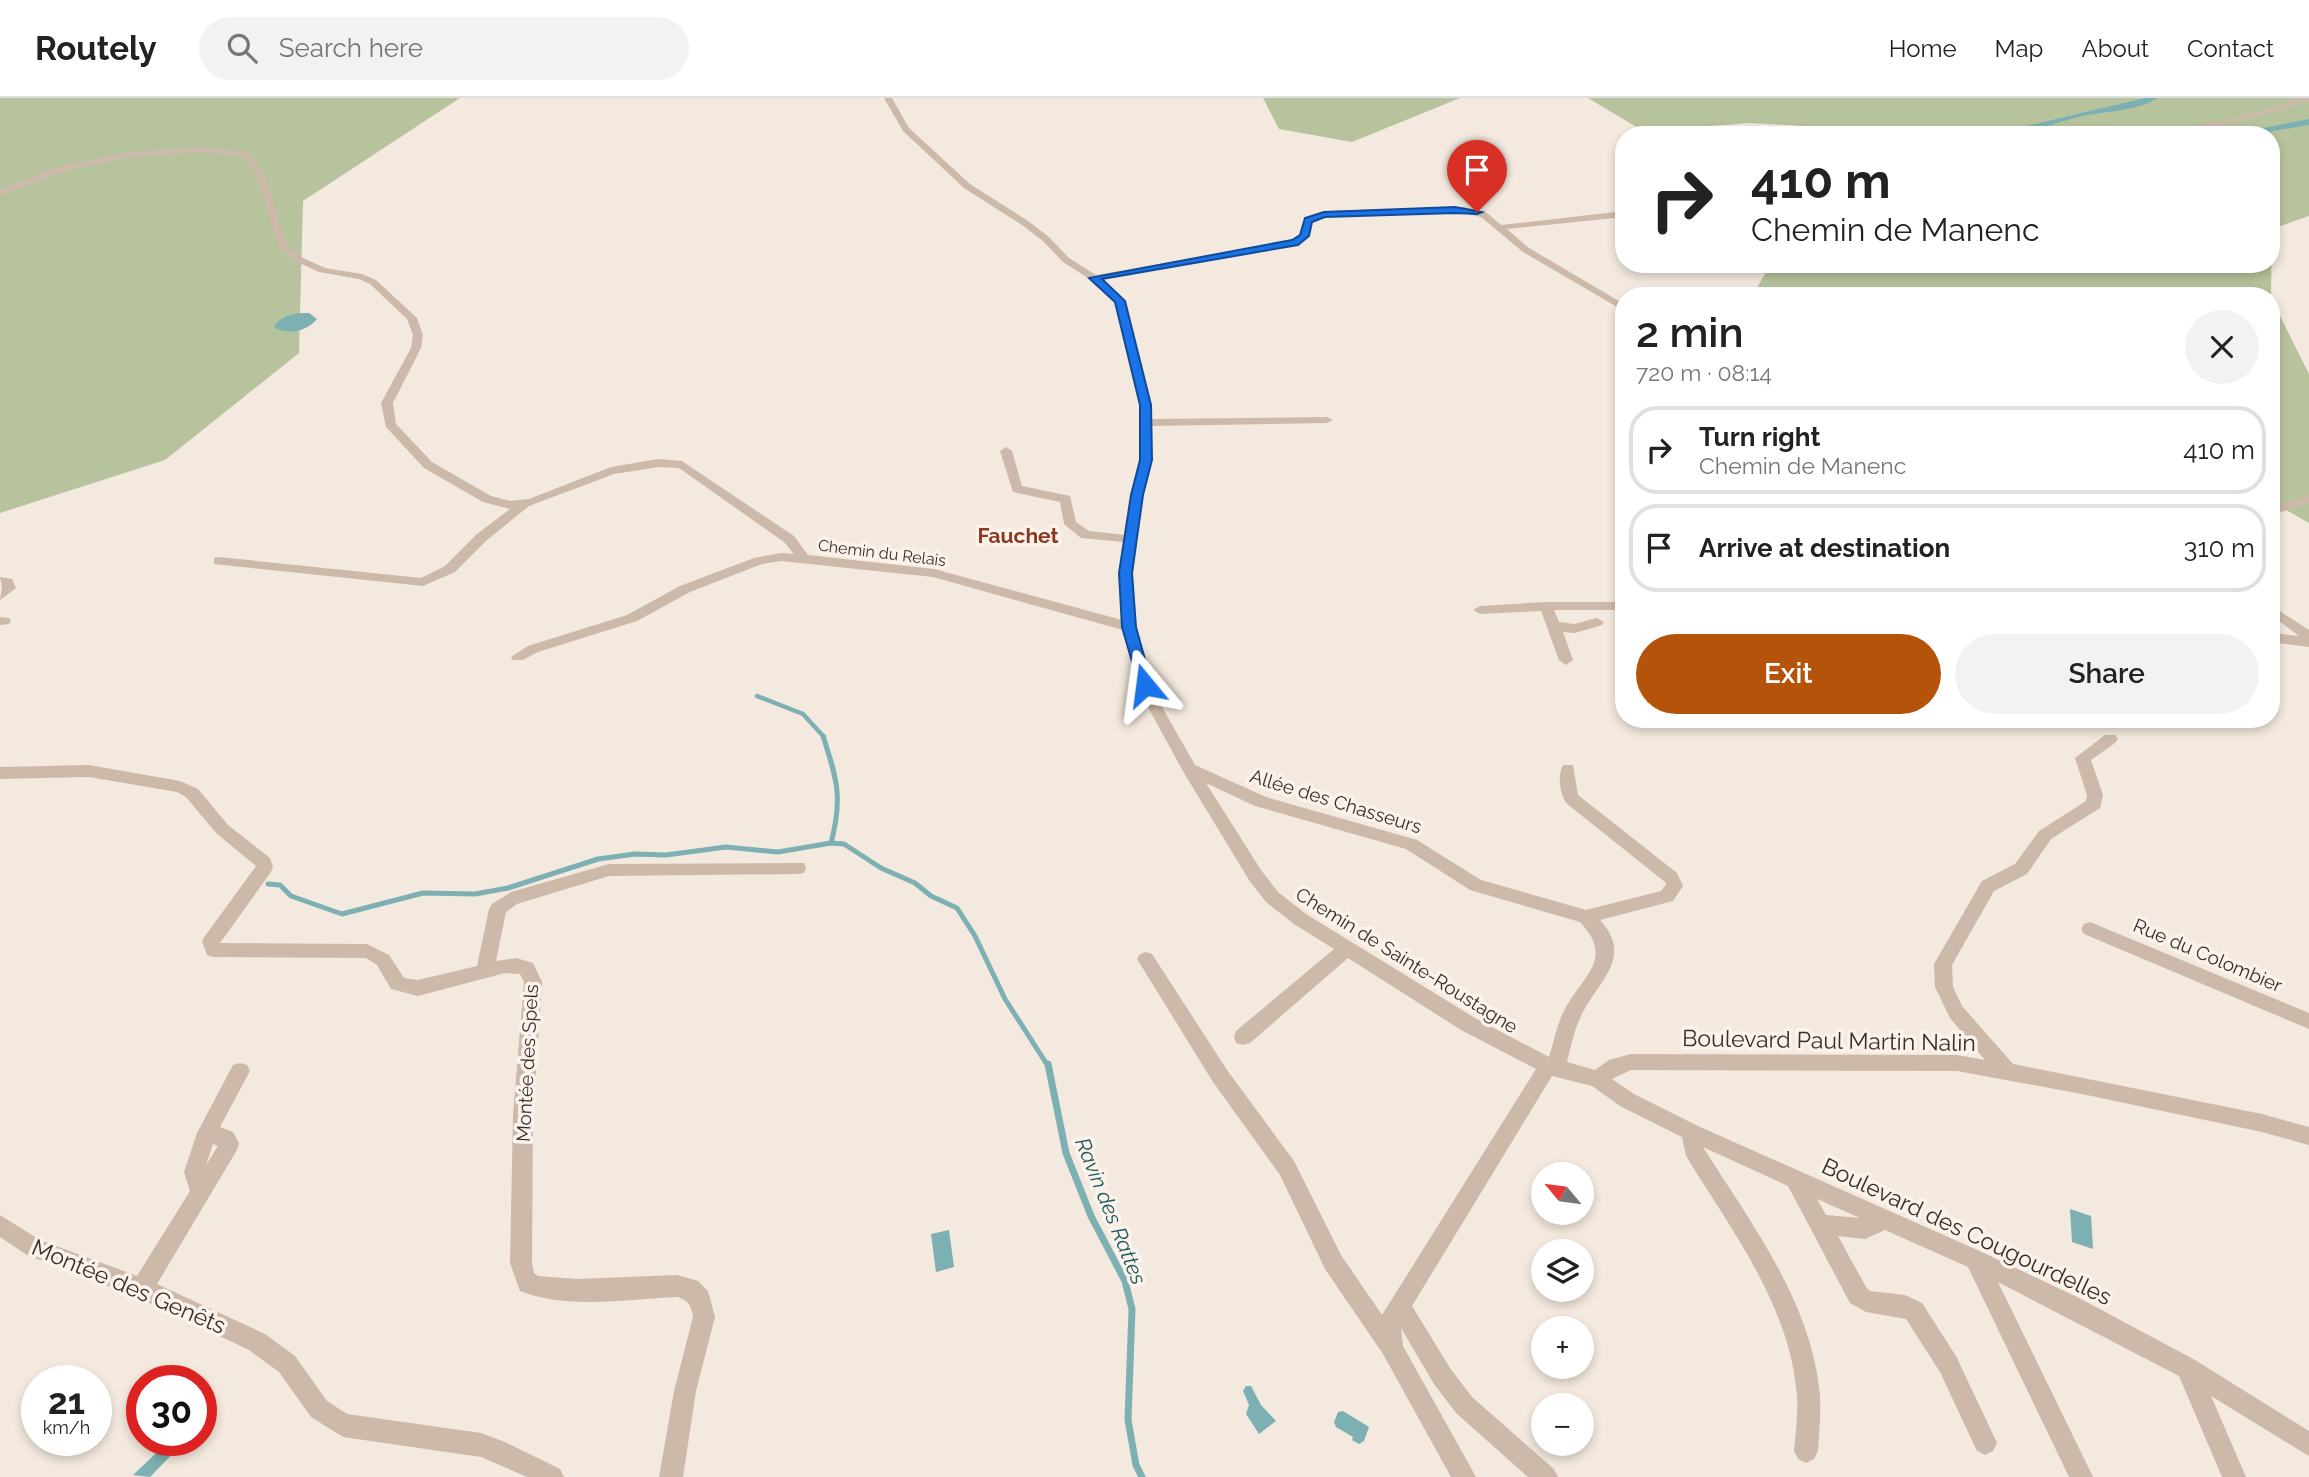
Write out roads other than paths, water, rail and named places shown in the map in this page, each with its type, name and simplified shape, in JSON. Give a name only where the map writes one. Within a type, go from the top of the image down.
[{"type":"street","name":"Chemin de Sainte-Roustagne","points":[[888,98],[906,129],[967,186],[1026,223],[1066,260],[1111,290],[1122,306],[1146,405],[1146,460],[1129,539],[1126,573],[1129,627],[1150,700],[1189,769],[1264,888],[1300,919],[1468,1024],[1552,1066],[1597,1079]]},
{"type":"street","points":[[2205,126],[2227,123],[2309,99]]},
{"type":"street","name":"Chemin du Relais","points":[[0,192],[67,168],[119,156],[189,151],[228,151],[246,155],[262,179],[282,246],[300,260],[322,270],[373,282],[400,304],[412,318],[418,341],[412,358],[387,402],[392,427],[421,459],[440,474],[494,502],[524,504],[611,471],[659,463],[682,464],[789,539],[804,559],[934,573],[1129,627]]},
{"type":"street","points":[[1094,278],[1294,243],[1304,236],[1308,220],[1326,214],[1470,210],[1482,213],[1503,227],[1526,250],[1615,303]]},
{"type":"street","points":[[1503,227],[1615,215]]},
{"type":"street","points":[[1146,423],[1327,420]]},
{"type":"street","points":[[1006,451],[1017,489],[1066,499],[1070,524],[1080,533],[1129,539]]},
{"type":"street","points":[[2280,508],[2309,499]]},
{"type":"street","points":[[219,561],[416,582],[434,579],[450,569],[482,537],[524,504]]},
{"type":"street","points":[[518,657],[533,649],[632,618],[685,589],[759,561],[781,557],[804,559]]},
{"type":"street","points":[[0,580],[7,582],[9,588],[0,596]]},
{"type":"street","points":[[1546,606],[1566,660]]},
{"type":"street","points":[[1480,610],[1615,606]]},
{"type":"street","points":[[2280,616],[2309,639]]},
{"type":"street","points":[[1553,626],[1578,628],[1597,622]]},
{"type":"street","points":[[2280,638],[2309,639]]},
{"type":"street","points":[[2006,1070],[1956,1012],[1944,987],[1943,964],[1988,886],[2021,869],[2045,835],[2094,804],[2095,795],[2083,758],[2110,739]]},
{"type":"street","name":"Allée des Chasseurs","points":[[1189,769],[1261,802],[1411,844],[1460,877],[1487,889],[1587,917]]},
{"type":"street","points":[[1392,1349],[1389,1328],[1399,1305],[1552,1066],[1572,1013],[1604,966],[1601,933],[1587,917],[1667,896],[1675,886],[1671,878],[1572,799],[1569,793],[1569,769]]},
{"type":"street","name":"Montée des Spels","points":[[0,773],[89,772],[171,785],[192,793],[222,829],[265,867],[215,935],[211,946],[213,950],[377,953],[383,958],[395,983],[405,988],[418,988],[505,966],[523,966],[531,973],[533,982],[523,1115],[521,1263],[527,1282],[534,1286],[555,1290],[677,1286],[690,1289],[700,1299],[704,1323],[685,1391],[671,1477]]},
{"type":"street","points":[[485,971],[498,909],[511,900],[609,870],[798,868]]},
{"type":"street","name":"Rue du Colombier","points":[[2090,929],[2309,1021]]},
{"type":"street","points":[[1243,1037],[1346,948]]},
{"type":"street","points":[[1146,959],[1215,1068],[1287,1168],[1333,1262],[1392,1349],[1464,1477]]},
{"type":"street","name":"Boulevard Paul Martin Nalin","points":[[1597,1079],[1623,1063],[1936,1062],[2006,1070],[2262,1123],[2309,1136]]},
{"type":"street","points":[[142,1288],[229,1143],[226,1139],[207,1133],[240,1072]]},
{"type":"street","name":"Boulevard des Cougourdelles","points":[[1597,1079],[1627,1100],[1691,1132],[1797,1182],[1976,1260],[2071,1306],[2187,1368],[2309,1444]]},
{"type":"street","points":[[1691,1132],[1693,1149],[1754,1250],[1789,1320],[1806,1375],[1807,1451]]},
{"type":"street","points":[[1797,1182],[1861,1298],[1905,1306],[1914,1311],[1948,1364],[1985,1443]]},
{"type":"street","points":[[1818,1224],[1864,1229],[1883,1220]]},
{"type":"street","name":"Montée des Genêts","points":[[0,1225],[34,1248],[142,1288],[257,1342],[287,1364],[319,1409],[343,1425],[481,1445],[552,1477]]},
{"type":"street","points":[[1976,1260],[2081,1477]]},
{"type":"street","points":[[1399,1305],[1442,1376],[1464,1405],[1546,1477]]},
{"type":"street","points":[[2187,1368],[2234,1477]]},
{"type":"water","points":[[309,313],[317,319],[303,329],[291,332],[274,327],[284,317]]},
{"type":"water","points":[[2070,1209],[2091,1216],[2093,1249],[2072,1242]]},
{"type":"water","points":[[949,1230],[954,1267],[936,1272],[931,1234]]},
{"type":"water","points":[[1246,1386],[1251,1386],[1261,1405],[1276,1421],[1259,1434],[1246,1414],[1249,1405],[1243,1391]]},
{"type":"water","points":[[1343,1411],[1369,1427],[1364,1441],[1359,1444],[1336,1427],[1334,1422],[1338,1412]]},
{"type":"water","points":[[153,1456],[170,1456],[150,1477],[133,1475]]},
{"type":"waterway","points":[[2036,126],[2154,98]]},
{"type":"waterway","points":[[2280,127],[2309,122]]},
{"type":"waterway","points":[[757,696],[803,714],[824,737]]},
{"type":"waterway","points":[[823,736],[837,789],[837,813],[831,843]]},
{"type":"waterway","name":"Ravin des Rattes","points":[[268,884],[280,885],[291,896],[342,914],[423,893],[475,894],[508,888],[598,859],[635,854],[666,855],[726,847],[778,852],[831,843]]},
{"type":"waterway","name":"Ravin des Rattes","points":[[831,843],[844,844],[881,868],[915,883],[931,896],[957,908],[975,936],[1005,999],[1048,1066]]},
{"type":"waterway","name":"Ravin des Rattes","points":[[1048,1064],[1066,1153],[1091,1216],[1125,1281],[1132,1309],[1128,1420],[1136,1465],[1142,1477]]},
{"type":"district","name":"Fauchet","points":[[1018,535]]}]
